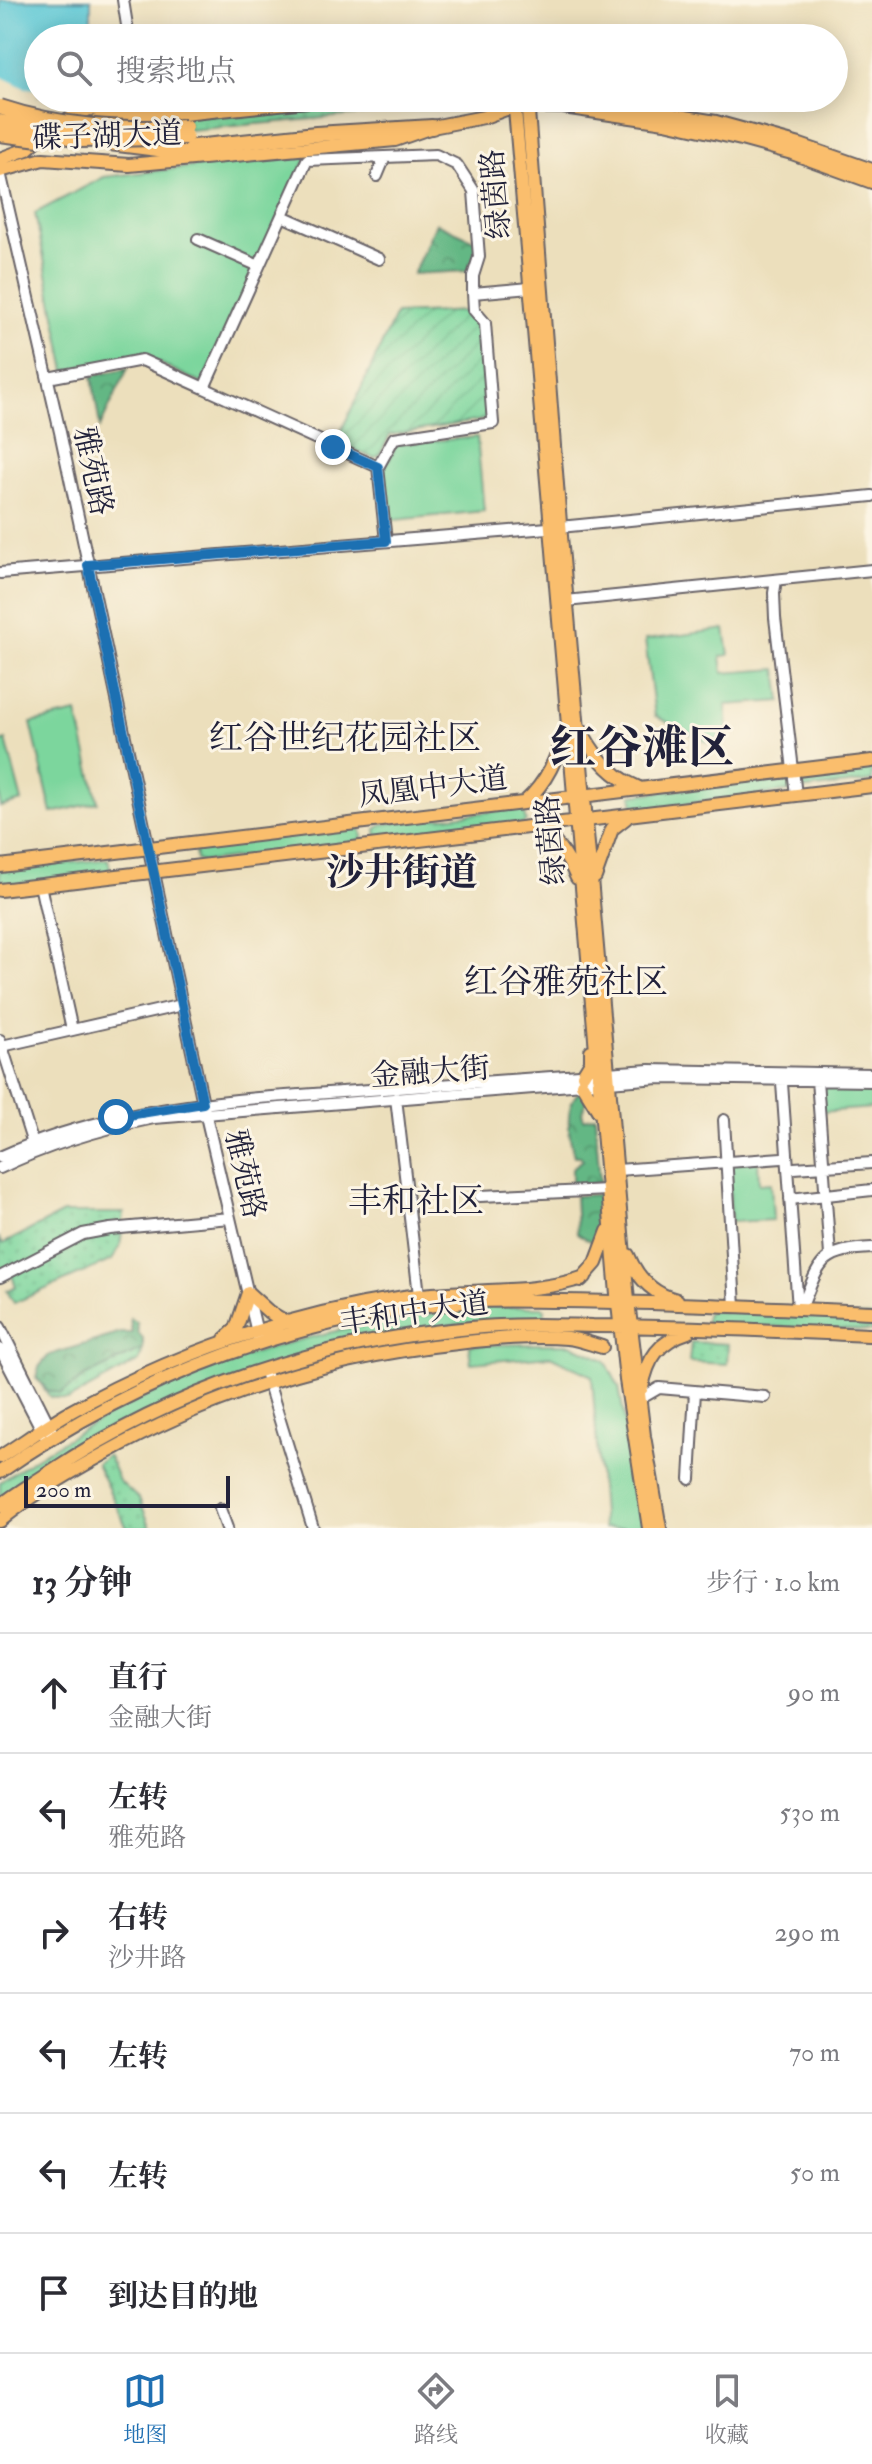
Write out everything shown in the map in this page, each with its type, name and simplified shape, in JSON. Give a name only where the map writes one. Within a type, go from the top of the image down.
[{"type":"highway","points":[[0,98],[24,106]]},
{"type":"highway","points":[[0,107],[108,129],[186,132],[82,140],[0,122]]},
{"type":"highway","points":[[40,112],[74,124],[191,112]]},
{"type":"highway","points":[[0,134],[166,150],[432,127]]},
{"type":"main road","name":"碟子湖大道","points":[[0,159],[27,149],[62,120],[79,112]]},
{"type":"main road","name":"碟子湖大道","points":[[0,171],[43,159],[129,165],[395,140],[432,127],[496,112]]},
{"type":"main road","name":"绿茵路","points":[[521,112],[530,288],[546,479],[563,564],[572,724]]},
{"type":"main road","name":"绿茵路","points":[[522,112],[604,1078],[601,1117],[610,1219],[660,1528]]},
{"type":"main road","name":"碟子湖大道","points":[[606,112],[728,136],[792,153],[872,182]]},
{"type":"main road","points":[[661,112],[729,125],[872,170]]},
{"type":"main road","points":[[525,802],[538,790],[551,770],[572,724],[601,761],[639,788]]},
{"type":"main road","name":"凤凰中大道","points":[[0,866],[872,761]]},
{"type":"main road","name":"凤凰中大道","points":[[0,890],[872,786]]},
{"type":"main road","points":[[587,889],[612,829],[629,816]]},
{"type":"main road","points":[[533,827],[550,837],[564,851],[587,889]]},
{"type":"main road","name":"绿茵路","points":[[587,889],[593,1020],[617,1170],[623,1245],[623,1301]]},
{"type":"main road","points":[[593,1020],[590,1030],[591,1062],[582,1079],[601,1117]]},
{"type":"main road","points":[[538,1301],[573,1287],[585,1277],[602,1249],[610,1219]]},
{"type":"main road","points":[[623,1245],[645,1283],[670,1298],[699,1305]]},
{"type":"main road","points":[[0,1457],[48,1432],[103,1395],[219,1344],[258,1336],[286,1322],[353,1305],[419,1295],[563,1285],[585,1277]]},
{"type":"main road","points":[[219,1344],[236,1329],[248,1293],[286,1322]]},
{"type":"main road","points":[[473,1327],[491,1319],[493,1310],[479,1301]]},
{"type":"main road","name":"丰和中大道","points":[[0,1472],[48,1432],[258,1336],[390,1311],[479,1301],[623,1301],[872,1312]]},
{"type":"main road","points":[[539,1326],[575,1333],[602,1347],[617,1364],[627,1385]]},
{"type":"main road","name":"丰和中大道","points":[[0,1506],[72,1457],[128,1425],[219,1384],[266,1375],[319,1352],[375,1340],[473,1327],[539,1326],[872,1335]]},
{"type":"main road","name":"绿茵路","points":[[626,1326],[627,1385],[649,1528]]},
{"type":"main road","points":[[640,1399],[651,1357],[673,1337],[698,1328]]},
{"type":"main road","points":[[0,1521],[82,1466],[163,1422],[266,1375],[377,1354],[485,1340],[567,1338],[602,1347]]},
{"type":"street","points":[[123,0],[127,24]]},
{"type":"street","points":[[204,388],[307,160],[436,155],[457,165],[474,191],[479,257],[473,276],[474,310],[485,323],[493,423],[394,438],[378,467],[386,541]]},
{"type":"street","points":[[377,176],[385,157]]},
{"type":"street","name":"雅苑路","points":[[0,171],[48,378],[204,1108],[258,1336]]},
{"type":"street","points":[[282,216],[379,259]]},
{"type":"street","points":[[198,239],[259,266]]},
{"type":"street","points":[[473,293],[530,288]]},
{"type":"street","points":[[48,378],[142,360],[378,467]]},
{"type":"street","points":[[0,573],[555,527],[872,496]]},
{"type":"street","points":[[566,601],[872,570]]},
{"type":"street","points":[[776,580],[775,618],[796,795]]},
{"type":"street","points":[[40,885],[72,1030]]},
{"type":"street","points":[[34,1148],[1,1042],[72,1030],[182,1005]]},
{"type":"street","name":"金融大街","points":[[604,1078],[664,1070],[872,1074]]},
{"type":"street","name":"金融大街","points":[[0,1157],[108,1127],[204,1108],[604,1078],[872,1081]]},
{"type":"street","name":"金融大街","points":[[204,1108],[396,1098],[582,1079]]},
{"type":"street","points":[[785,1080],[782,1083],[800,1309]]},
{"type":"street","points":[[817,1080],[830,1255]]},
{"type":"street","points":[[396,1098],[419,1295]]},
{"type":"street","points":[[724,1120],[735,1306]]},
{"type":"street","name":"金融大街","points":[[0,1168],[34,1148]]},
{"type":"street","points":[[617,1170],[782,1158]]},
{"type":"street","points":[[794,1168],[872,1163]]},
{"type":"street","points":[[480,1196],[608,1190]]},
{"type":"street","points":[[790,1199],[872,1190]]},
{"type":"street","points":[[0,1277],[83,1234],[230,1218]]},
{"type":"street","points":[[800,1309],[816,1275],[830,1255],[846,1249],[872,1248]]},
{"type":"street","points":[[0,1327],[48,1432]]},
{"type":"street","points":[[0,1349],[48,1432]]},
{"type":"street","points":[[266,1375],[313,1528]]},
{"type":"street","points":[[640,1399],[659,1388],[765,1397]]},
{"type":"street","points":[[690,1479],[695,1391]]},
{"type":"street","points":[[218,1509],[225,1528]]},
{"type":"green space","points":[[228,112],[389,112],[189,130],[186,116]]},
{"type":"green space","points":[[309,153],[203,384],[149,358],[66,371],[35,213],[104,177]]},
{"type":"green space","points":[[436,223],[474,240],[477,250],[467,271],[413,274]]},
{"type":"green space","points":[[471,311],[481,324],[489,419],[390,435],[379,456],[373,458],[336,442],[396,314]]},
{"type":"green space","points":[[128,368],[100,427],[92,376]]},
{"type":"green space","points":[[477,437],[484,511],[385,521],[382,473],[397,444]]},
{"type":"green space","points":[[725,629],[729,655],[721,656],[723,673],[777,669],[781,701],[726,705],[728,729],[713,745],[655,716],[645,640]]},
{"type":"green space","points":[[77,713],[98,802],[52,813],[31,723]]},
{"type":"green space","points":[[6,740],[22,801],[0,807],[0,742]]},
{"type":"green space","points":[[872,767],[872,781],[635,810],[632,795]]},
{"type":"green space","points":[[522,808],[526,821],[523,824],[384,840],[377,836],[376,829],[384,824]]},
{"type":"green space","points":[[355,827],[361,830],[362,838],[354,843],[201,862],[196,860],[195,850],[199,846]]},
{"type":"green space","points":[[108,859],[108,872],[0,886],[0,870]]},
{"type":"green space","points":[[820,1086],[872,1087],[872,1108],[821,1112]]},
{"type":"green space","points":[[580,1091],[587,1099],[582,1112],[584,1119],[595,1116],[600,1183],[572,1185],[572,1168],[583,1160],[580,1156],[574,1156],[569,1113]]},
{"type":"green space","points":[[758,1161],[759,1184],[771,1183],[773,1220],[731,1222],[728,1163]]},
{"type":"green space","points":[[604,1194],[606,1219],[596,1245],[577,1233],[575,1196]]},
{"type":"green space","points":[[63,1213],[124,1213],[120,1247],[112,1260],[14,1303],[7,1291],[16,1286],[12,1276],[0,1283],[0,1239],[3,1244]]},
{"type":"green space","points":[[490,1307],[542,1307],[545,1309],[544,1318],[451,1325],[344,1342],[89,1441],[0,1498],[0,1482],[58,1444],[174,1383],[233,1360],[356,1327]]},
{"type":"green space","points":[[710,1311],[872,1317],[872,1331],[710,1324],[706,1322],[706,1314]]},
{"type":"green space","points":[[130,1318],[137,1322],[143,1349],[84,1377],[61,1394],[47,1390],[36,1377],[39,1367],[49,1355],[121,1333],[132,1333]]},
{"type":"green space","points":[[691,1342],[728,1344],[727,1364],[689,1362]]},
{"type":"green space","points":[[570,1344],[605,1360],[619,1387],[643,1528],[603,1528],[592,1376],[550,1356],[471,1363],[469,1345]]},
{"type":"green space","points":[[143,1349],[139,1361],[68,1400],[50,1397],[36,1377],[47,1390],[61,1394],[84,1377]]},
{"type":"green space","points":[[108,1455],[119,1481],[139,1499],[151,1528],[127,1528],[96,1463]]},
{"type":"water","points":[[0,0],[91,0],[91,24],[24,24],[24,99],[0,101]]},
{"type":"pier","points":[[0,76],[24,88],[24,107],[0,105]]},
{"type":"district","name":"红谷世纪花园社区","points":[[345,738]]},
{"type":"district","name":"红谷滩区","points":[[642,748]]},
{"type":"district","name":"沙井街道","points":[[402,873]]},
{"type":"district","name":"红谷雅苑社区","points":[[566,982]]},
{"type":"district","name":"丰和社区","points":[[416,1201]]},
{"type":"route","points":[[116,1117],[203,1103],[88,565],[386,541],[378,467],[333,447]]}]
